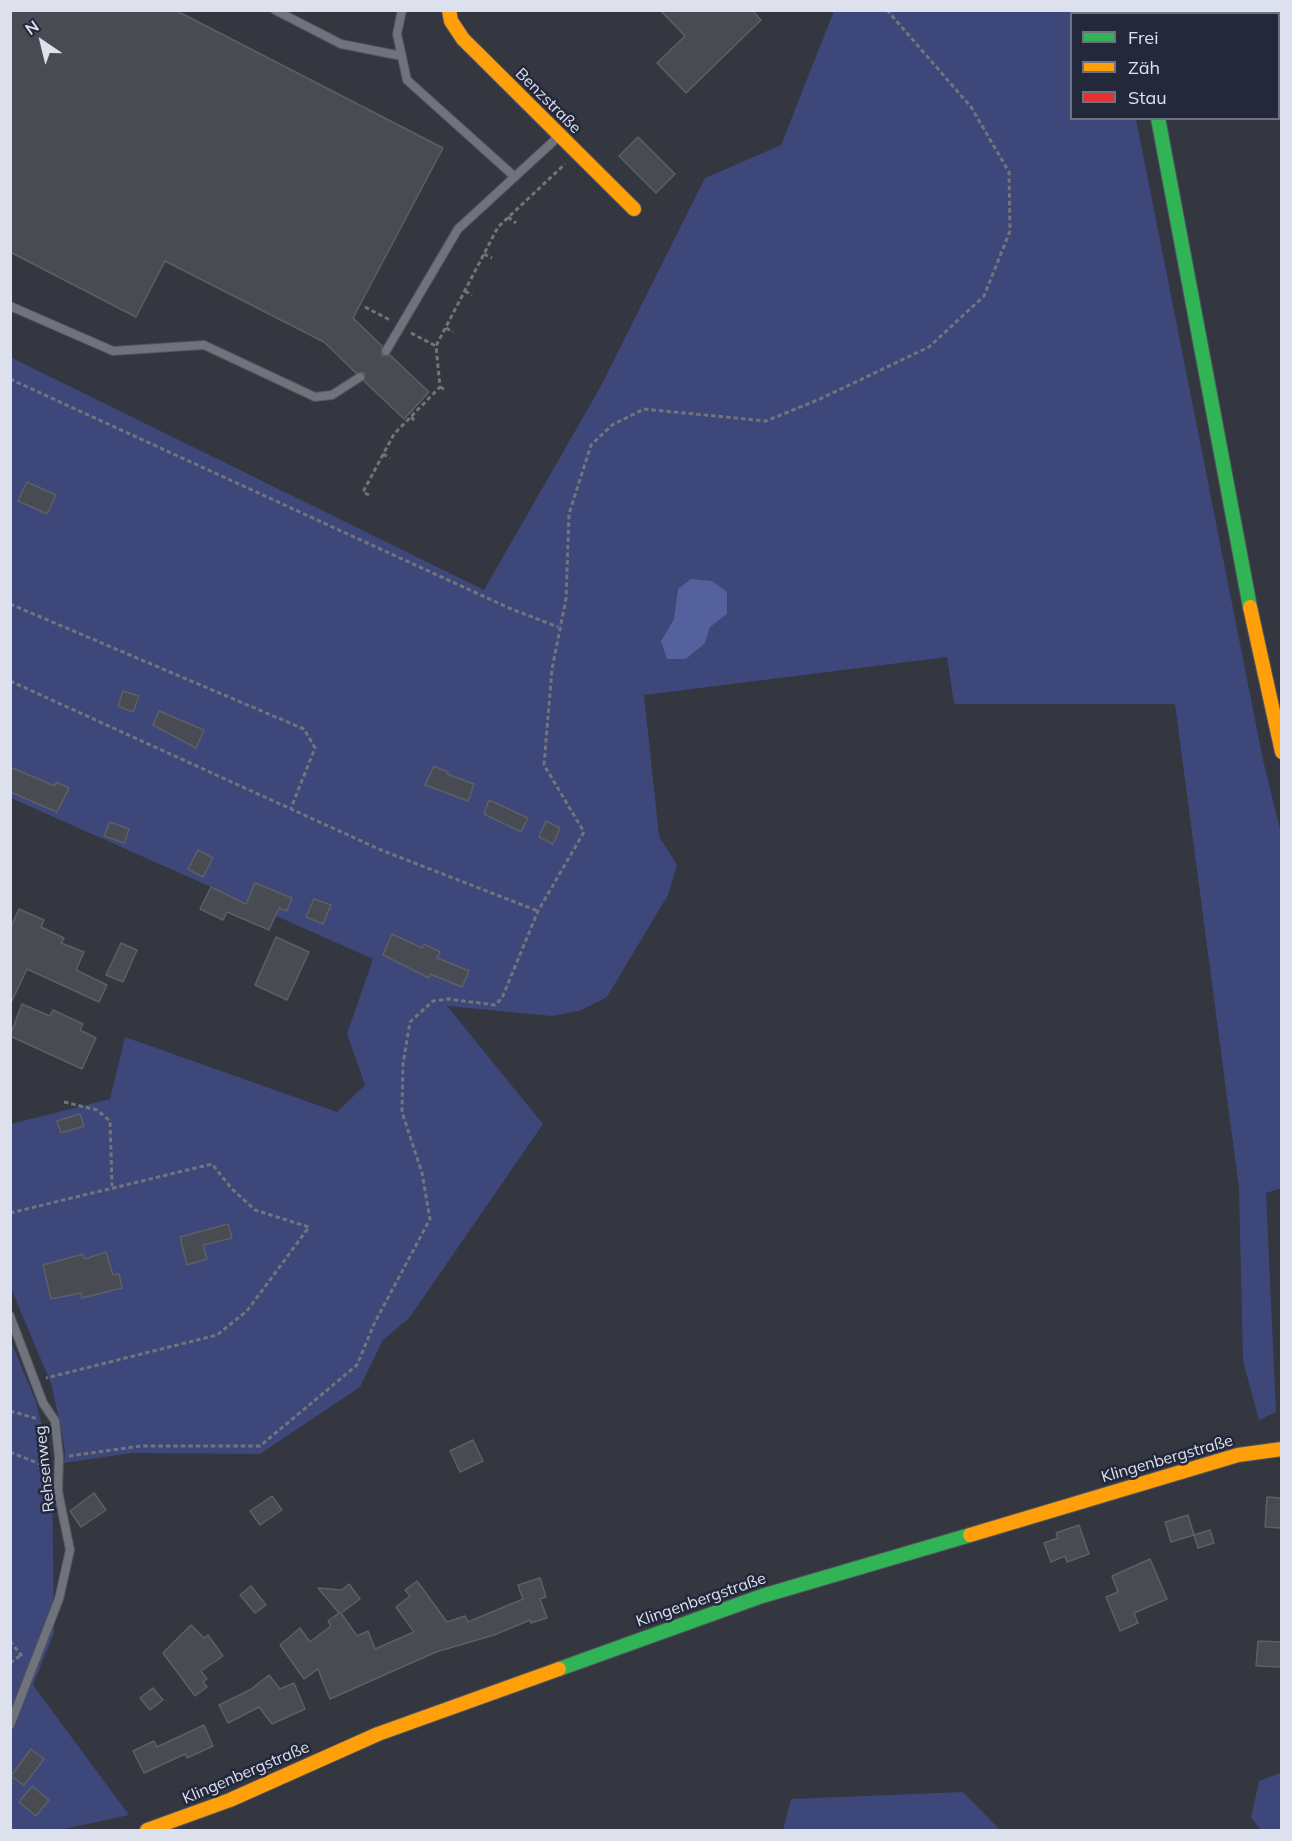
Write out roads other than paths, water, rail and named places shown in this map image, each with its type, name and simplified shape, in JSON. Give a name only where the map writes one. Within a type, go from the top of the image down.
[{"type":"street","name":"Benzstraße","points":[[449,10],[451,21],[463,39],[634,209]]},
{"type":"street","points":[[1158,120],[1243,573],[1281,752]]},
{"type":"street","name":"Klingenbergstraße","points":[[147,1830],[230,1800],[378,1734],[762,1596],[1238,1455],[1281,1449]]},
{"type":"lane","points":[[275,10],[341,44],[402,56]]},
{"type":"lane","points":[[402,10],[397,34],[407,80],[515,177]]},
{"type":"lane","points":[[386,351],[458,229],[560,136]]},
{"type":"lane","points":[[10,306],[113,351],[204,345],[315,397],[332,395],[360,377]]},
{"type":"lane","name":"Rehsenweg","points":[[10,1316],[44,1403],[55,1421],[59,1457],[58,1491],[70,1550],[59,1599],[39,1657],[10,1725]]}]
